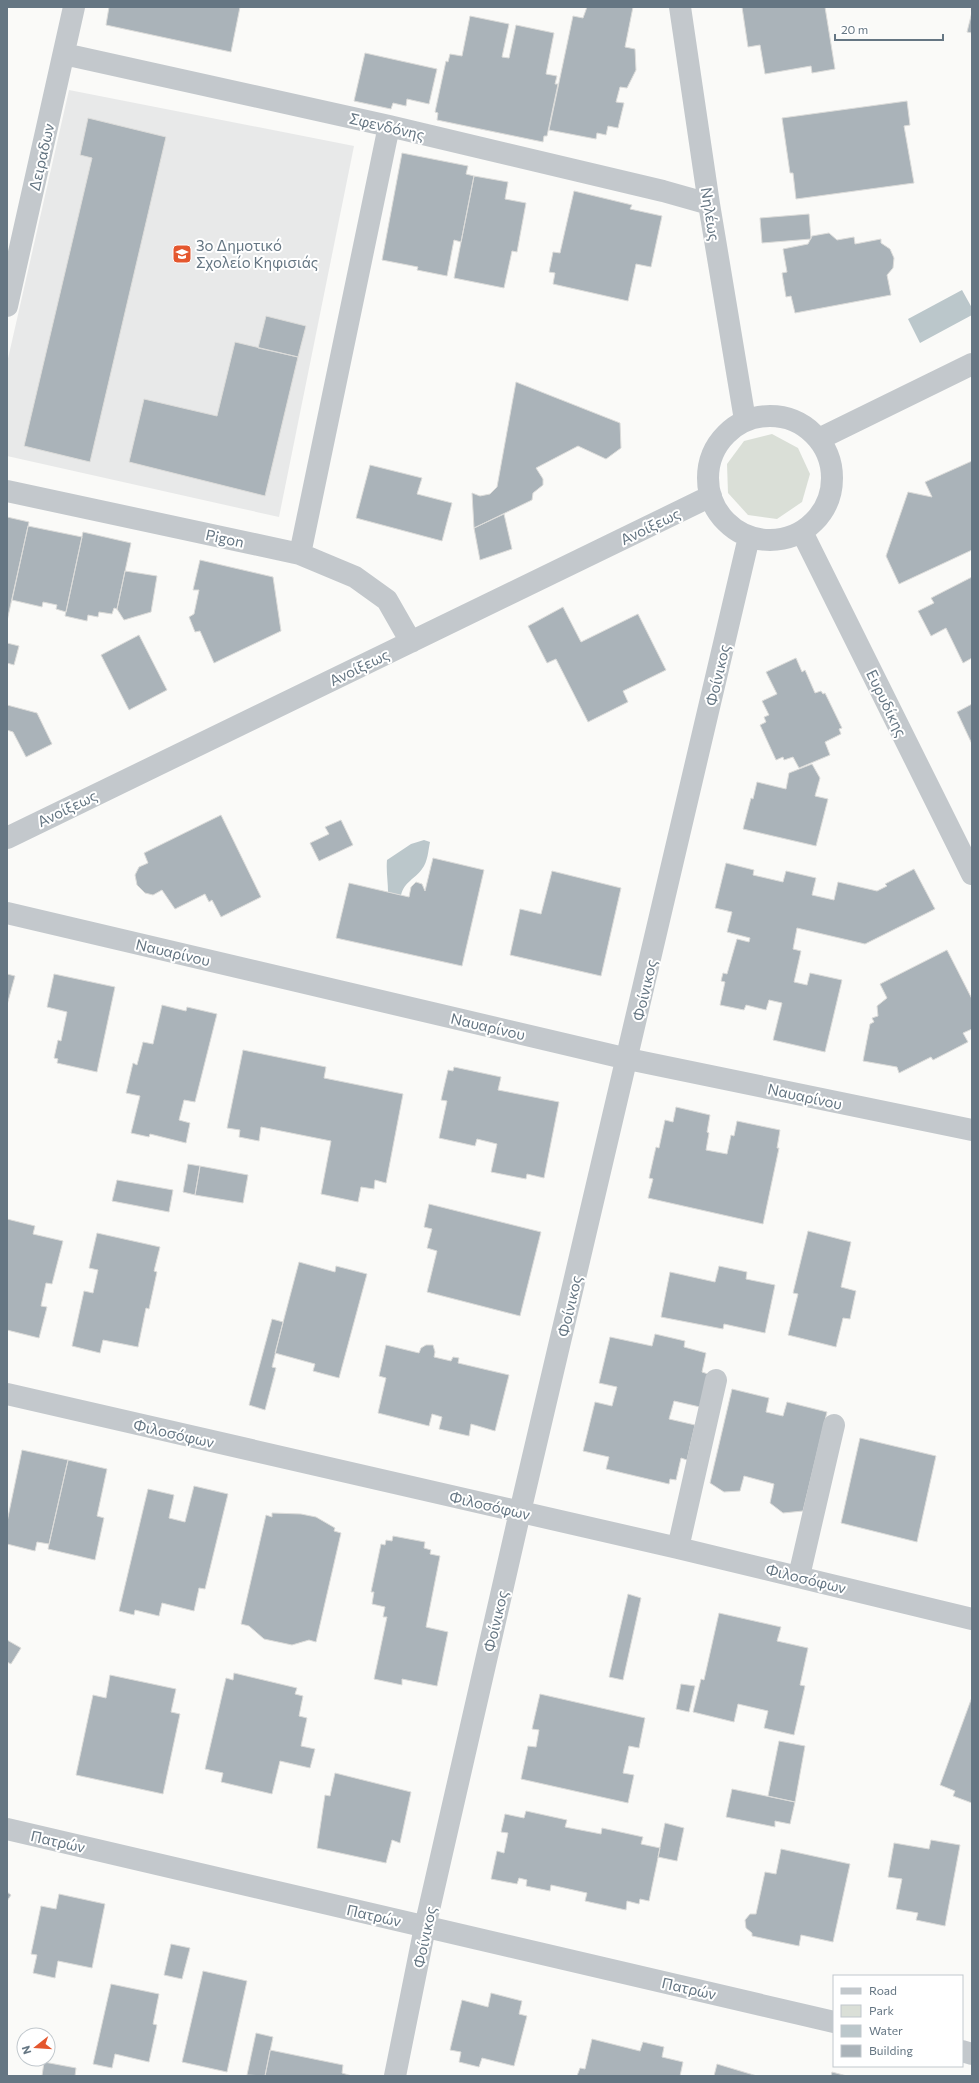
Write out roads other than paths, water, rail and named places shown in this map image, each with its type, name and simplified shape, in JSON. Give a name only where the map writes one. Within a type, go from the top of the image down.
[{"type":"street","name":"Δειραδων","points":[[7,306],[74,7]]},
{"type":"street","name":"Νηλέως","points":[[680,7],[709,204],[745,420]]},
{"type":"street","name":"Σφενδόνης","points":[[64,54],[388,126],[663,191],[709,204]]},
{"type":"street","points":[[300,554],[388,126]]},
{"type":"street","points":[[819,439],[972,364]]},
{"type":"street","points":[[765,415],[786,417],[804,425],[819,439],[830,458],[833,479],[829,500],[818,519],[802,532],[784,539],[767,540],[749,537],[732,528],[719,514],[711,496],[708,474],[714,452],[726,433],[745,420],[765,415]]},
{"type":"street","name":"Pigon","points":[[7,490],[300,554],[355,577],[387,600],[411,642]]},
{"type":"street","name":"Ανοίξεως","points":[[7,838],[711,496]]},
{"type":"street","name":"Ευρυδίκης","points":[[802,532],[972,874]]},
{"type":"street","name":"Φοίνικος","points":[[395,2076],[426,1927],[520,1512],[628,1059],[749,537]]},
{"type":"street","name":"Ναυαρίνου","points":[[7,913],[628,1059],[972,1130]]},
{"type":"street","points":[[678,1548],[716,1380]]},
{"type":"street","name":"Φιλοσόφων","points":[[7,1394],[799,1576],[972,1619]]},
{"type":"street","points":[[799,1576],[834,1425]]},
{"type":"street","name":"Πατρών","points":[[7,1829],[833,2022]]},
{"type":"water","points":[[962,290],[972,308],[972,315],[920,343],[908,319]]},
{"type":"water","points":[[424,840],[430,842],[427,859],[422,869],[407,884],[401,895],[388,892],[387,860],[411,844]]},
{"type":"place","name":"3ο Δημοτικό Σχολείο Κηφισιάς","points":[[182,254]]}]
